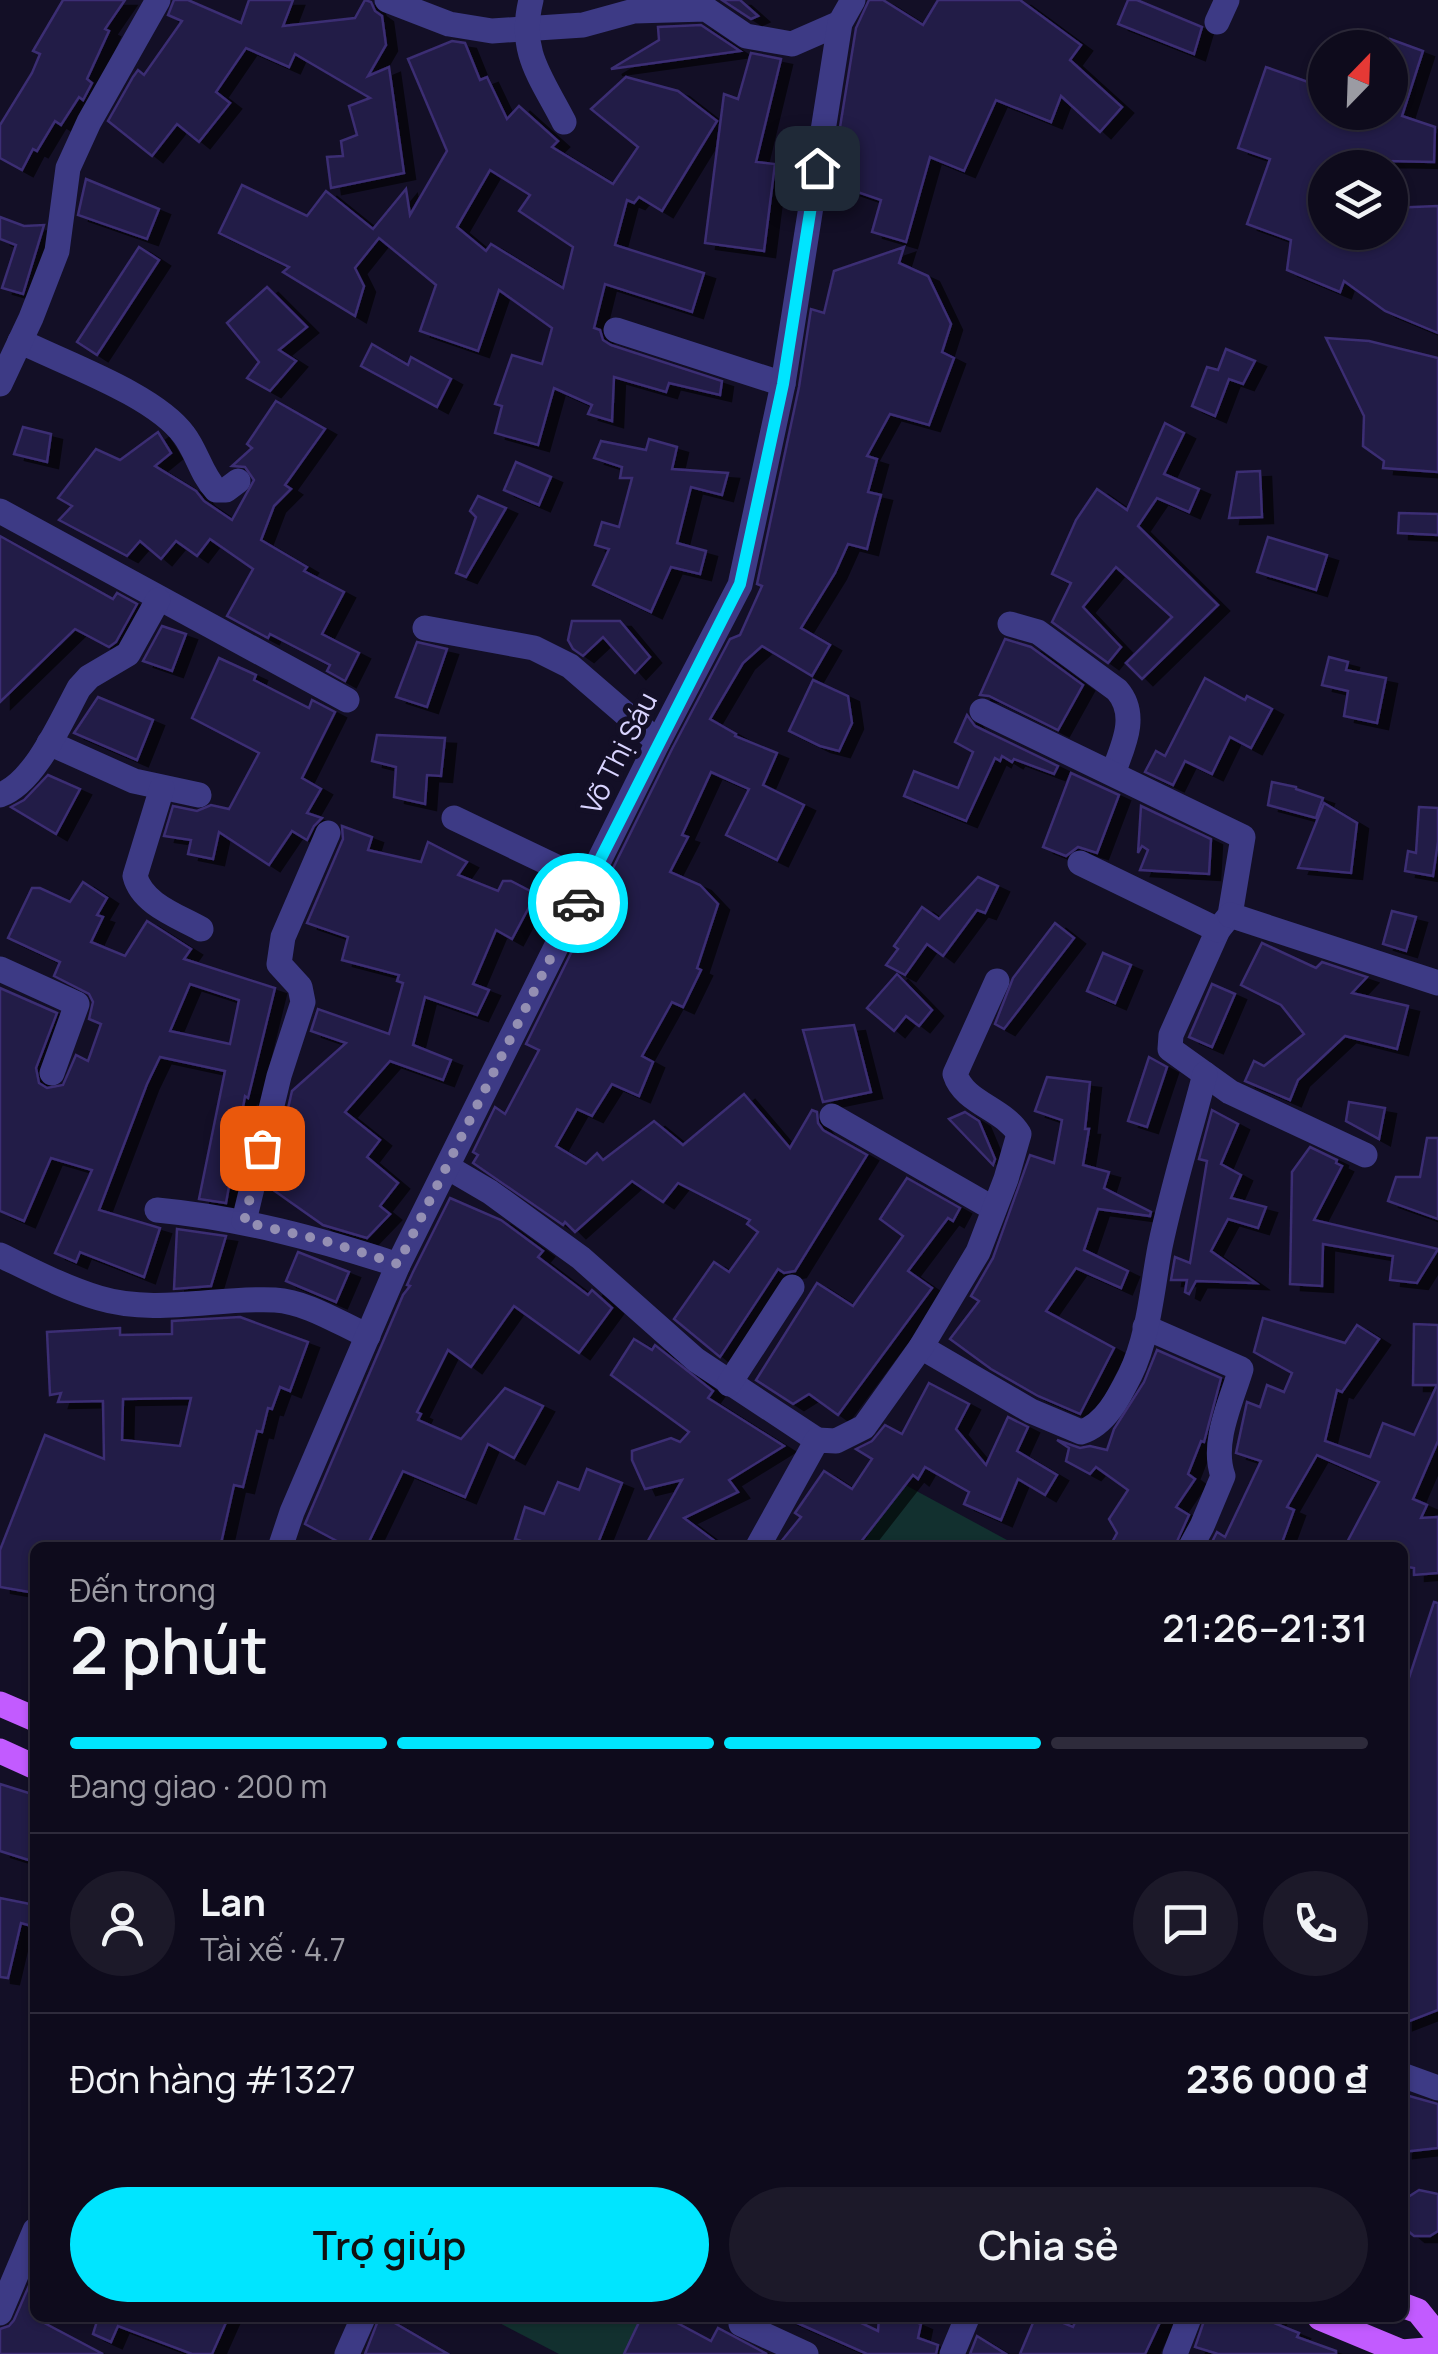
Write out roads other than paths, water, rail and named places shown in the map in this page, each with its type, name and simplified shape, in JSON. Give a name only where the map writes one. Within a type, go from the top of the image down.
[{"type":"main road","points":[[0,1704],[30,1718]]},
{"type":"main road","points":[[0,1751],[30,1765]]},
{"type":"main road","points":[[1408,2307],[1418,2311],[1438,2336]]},
{"type":"main road","points":[[1330,2322],[1402,2352],[1438,2349]]},
{"type":"street","points":[[0,384],[57,251],[68,168],[88,122],[144,31],[158,0]]},
{"type":"street","points":[[387,0],[448,24],[492,31],[583,25],[634,11],[706,9],[746,36],[792,44],[840,24]]},
{"type":"street","points":[[531,0],[524,28],[531,59],[564,122]]},
{"type":"street","name":"Võ Thị Sáu","points":[[282,1542],[398,1264],[740,584],[783,384],[840,24],[853,0]]},
{"type":"street","points":[[616,330],[783,384]]},
{"type":"street","points":[[20,342],[143,400],[168,418],[184,436],[216,490],[226,490],[238,481]]},
{"type":"street","points":[[0,512],[348,700]]},
{"type":"street","points":[[0,795],[13,790],[49,743],[90,676],[128,654],[158,600]]},
{"type":"street","points":[[1010,624],[1038,632],[1126,700],[1126,738],[1113,773]]},
{"type":"street","points":[[425,628],[534,648],[570,666],[658,742]]},
{"type":"street","points":[[982,711],[1242,837],[1224,922],[1171,1035],[1170,1049],[1230,1092],[1365,1155]]},
{"type":"street","points":[[49,743],[116,774],[199,795]]},
{"type":"street","points":[[162,788],[136,876],[138,888],[146,897],[200,929]]},
{"type":"street","points":[[454,818],[588,882]]},
{"type":"street","points":[[244,1222],[279,1076],[303,1002],[300,987],[279,964],[283,937],[328,833]]},
{"type":"street","points":[[1080,864],[1224,922],[1438,983]]},
{"type":"street","points":[[0,969],[77,1004],[52,1073]]},
{"type":"street","points":[[449,1168],[490,1192],[581,1258],[696,1360],[729,1384],[817,1440],[836,1441],[864,1427],[920,1347],[978,1252],[994,1209],[1019,1134],[1011,1121],[959,1087],[955,1074],[997,982]]},
{"type":"street","points":[[920,1347],[1031,1411],[1081,1432],[1092,1429],[1106,1416],[1131,1373],[1146,1327],[1161,1244],[1205,1074]]},
{"type":"street","points":[[832,1116],[994,1209]]},
{"type":"street","points":[[157,1210],[244,1222],[322,1240],[398,1264]]},
{"type":"street","points":[[0,1254],[100,1298],[191,1304],[277,1300],[310,1309],[368,1336]]},
{"type":"street","points":[[729,1384],[792,1287]]},
{"type":"street","points":[[1146,1327],[1241,1369],[1217,1460],[1223,1476],[1193,1542]]},
{"type":"street","points":[[760,1542],[817,1440]]},
{"type":"street","points":[[1408,2077],[1438,2088]]},
{"type":"street","points":[[0,2313],[30,2242]]},
{"type":"street","points":[[347,2354],[361,2322]]},
{"type":"street","points":[[952,2354],[965,2322]]},
{"type":"street","points":[[1174,2354],[1187,2322]]},
{"type":"street","points":[[742,2324],[806,2354]]}]
